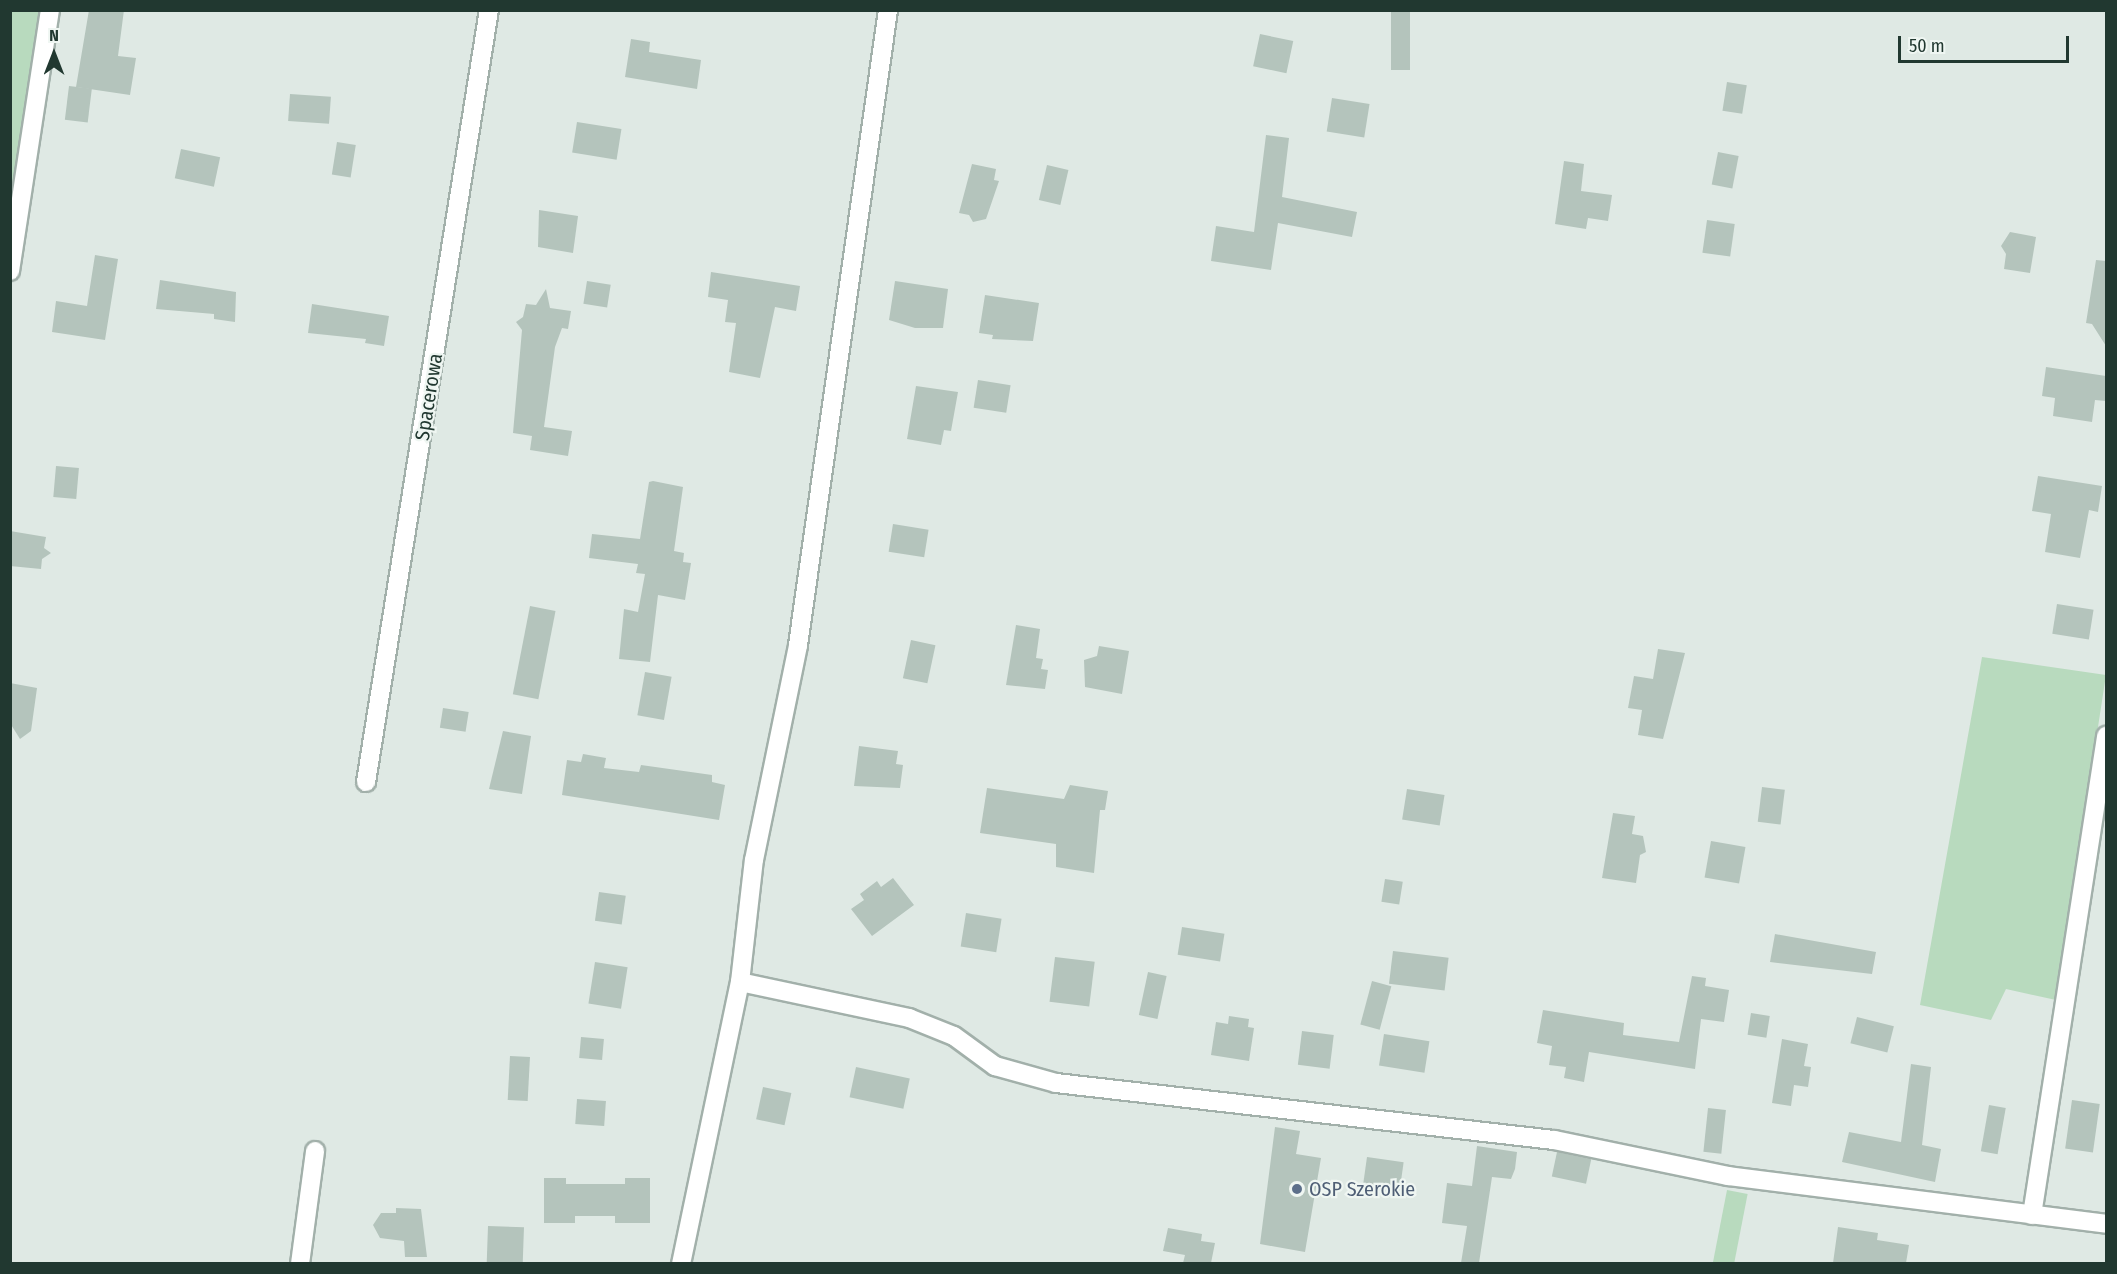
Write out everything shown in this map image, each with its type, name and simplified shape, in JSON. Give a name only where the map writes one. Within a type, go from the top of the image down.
[{"type":"street","points":[[10,271],[50,10]]},
{"type":"street","name":"Spacerowa","points":[[366,782],[489,10]]},
{"type":"street","points":[[681,1263],[740,982],[758,838],[798,645],[888,10]]},
{"type":"street","points":[[2032,1215],[2106,736]]},
{"type":"street","points":[[740,982],[909,1018],[954,1036],[995,1066],[1056,1083],[1554,1140],[1728,1176],[2106,1224]]},
{"type":"street","points":[[300,1263],[315,1151]]},
{"type":"green space","points":[[11,11],[47,11],[11,274]]},
{"type":"green space","points":[[1982,657],[2106,675],[2056,1000],[2006,989],[1991,1020],[1920,1005]]},
{"type":"green space","points":[[1727,1190],[1748,1194],[1734,1264],[1713,1263]]},
{"type":"building","points":[[89,10],[124,10],[118,56],[136,58],[130,95],[76,87]]},
{"type":"building","points":[[1391,10],[1410,10],[1410,70],[1391,70]]},
{"type":"building","points":[[1260,34],[1293,41],[1286,73],[1253,66]]},
{"type":"building","points":[[631,39],[650,42],[649,52],[701,60],[697,89],[625,77]]},
{"type":"building","points":[[1727,82],[1747,85],[1742,114],[1722,111]]},
{"type":"building","points":[[69,86],[92,89],[88,123],[65,120]]},
{"type":"building","points":[[290,94],[331,97],[329,124],[288,121]]},
{"type":"building","points":[[1332,98],[1370,104],[1364,138],[1327,132]]},
{"type":"building","points":[[577,122],[621,129],[617,160],[572,153]]},
{"type":"building","points":[[1266,135],[1289,138],[1282,197],[1357,212],[1352,237],[1278,223],[1271,270],[1211,261],[1216,226],[1254,232]]},
{"type":"building","points":[[337,142],[356,145],[351,178],[332,175]]},
{"type":"building","points":[[181,149],[220,157],[214,187],[175,178]]},
{"type":"building","points":[[1718,152],[1739,156],[1732,188],[1712,184]]},
{"type":"building","points":[[1564,161],[1584,164],[1581,191],[1612,195],[1608,221],[1588,218],[1586,229],[1555,224]]},
{"type":"building","points":[[972,164],[996,169],[994,180],[999,181],[986,219],[973,222],[969,215],[959,213]]},
{"type":"building","points":[[1047,165],[1068,170],[1060,205],[1039,200]]},
{"type":"building","points":[[539,210],[578,216],[573,253],[538,247]]},
{"type":"building","points":[[1707,220],[1735,224],[1730,257],[1702,253]]},
{"type":"building","points":[[2010,232],[2036,237],[2030,273],[2004,269],[2006,254],[2001,246]]},
{"type":"building","points":[[95,255],[118,259],[105,340],[52,332],[56,301],[87,306]]},
{"type":"building","points":[[2096,260],[2106,261],[2106,346],[2092,324],[2086,323]]},
{"type":"building","points":[[711,272],[800,286],[796,311],[775,307],[760,378],[729,372],[736,323],[725,322],[728,300],[708,297]]},
{"type":"building","points":[[160,280],[236,292],[235,322],[214,319],[214,314],[156,309]]},
{"type":"building","points":[[587,281],[611,285],[607,307],[583,304]]},
{"type":"building","points":[[895,281],[948,289],[943,328],[915,328],[889,320]]},
{"type":"building","points":[[546,289],[550,308],[571,311],[568,329],[562,328],[555,347],[544,427],[572,431],[568,456],[530,450],[532,436],[513,433],[522,330],[516,322],[523,317],[526,304],[536,305]]},
{"type":"building","points":[[985,295],[1039,303],[1033,341],[992,339],[993,335],[979,333]]},
{"type":"building","points":[[312,304],[389,316],[384,346],[365,343],[366,339],[308,333]]},
{"type":"building","points":[[2046,367],[2106,376],[2106,401],[2095,400],[2092,422],[2053,416],[2055,398],[2042,396]]},
{"type":"building","points":[[978,380],[1011,385],[1006,413],[974,408]]},
{"type":"building","points":[[916,386],[958,392],[951,431],[944,430],[941,445],[907,439]]},
{"type":"building","points":[[56,466],[79,468],[76,499],[53,497]]},
{"type":"building","points":[[2038,476],[2102,486],[2098,512],[2089,510],[2080,558],[2045,552],[2051,514],[2032,511]]},
{"type":"building","points":[[649,482],[683,487],[674,551],[684,553],[683,562],[691,563],[685,600],[658,595],[650,662],[619,659],[624,609],[638,612],[645,574],[636,573],[638,564],[589,558],[592,534],[640,539]]},
{"type":"building","points":[[893,524],[929,530],[924,557],[889,552]]},
{"type":"building","points":[[10,531],[46,537],[44,548],[51,553],[42,559],[41,569],[10,566]]},
{"type":"building","points":[[2057,604],[2094,610],[2089,639],[2052,634]]},
{"type":"building","points":[[530,606],[556,611],[538,699],[513,694]]},
{"type":"building","points":[[1016,625],[1040,629],[1036,658],[1043,659],[1041,669],[1048,670],[1045,689],[1006,685]]},
{"type":"building","points":[[911,640],[935,645],[927,683],[903,678]]},
{"type":"building","points":[[1099,646],[1129,651],[1122,694],[1085,687],[1084,660],[1097,656]]},
{"type":"building","points":[[1658,649],[1685,653],[1663,739],[1638,735],[1642,710],[1628,708],[1634,676],[1653,679]]},
{"type":"building","points":[[645,672],[672,677],[664,720],[637,715]]},
{"type":"building","points":[[10,683],[37,688],[31,731],[20,739],[10,723]]},
{"type":"building","points":[[443,708],[469,712],[466,732],[440,728]]},
{"type":"building","points":[[503,731],[531,736],[522,794],[489,789]]},
{"type":"building","points":[[859,746],[898,751],[896,764],[903,765],[900,788],[854,786]]},
{"type":"building","points":[[583,754],[606,758],[604,768],[639,772],[641,765],[712,775],[712,782],[725,785],[719,820],[562,795],[567,760],[581,762]]},
{"type":"building","points":[[1070,785],[1108,791],[1105,810],[1100,810],[1094,873],[1056,867],[1056,844],[980,833],[987,788],[1064,799]]},
{"type":"building","points":[[1762,787],[1785,790],[1781,825],[1758,822]]},
{"type":"building","points":[[1407,789],[1445,795],[1440,826],[1402,820]]},
{"type":"building","points":[[1613,813],[1635,816],[1632,834],[1643,836],[1646,852],[1640,855],[1636,883],[1602,878]]},
{"type":"building","points":[[1711,841],[1745,847],[1739,884],[1705,877]]},
{"type":"building","points":[[893,878],[914,905],[872,936],[851,909],[864,900],[860,894],[877,881],[881,887]]},
{"type":"building","points":[[1385,879],[1403,882],[1399,905],[1381,902]]},
{"type":"building","points":[[599,892],[626,896],[622,924],[595,921]]},
{"type":"building","points":[[966,913],[1002,919],[996,952],[961,947]]},
{"type":"building","points":[[1182,927],[1224,934],[1220,961],[1178,955]]},
{"type":"building","points":[[1775,934],[1876,952],[1872,974],[1770,962]]},
{"type":"building","points":[[1393,951],[1449,958],[1445,991],[1389,984]]},
{"type":"building","points":[[1055,957],[1095,962],[1089,1007],[1050,1002]]},
{"type":"building","points":[[595,962],[628,967],[621,1009],[588,1003]]},
{"type":"building","points":[[1148,972],[1167,976],[1157,1019],[1139,1015]]},
{"type":"building","points":[[1692,976],[1706,978],[1705,986],[1729,990],[1724,1022],[1701,1019],[1695,1069],[1589,1052],[1584,1082],[1564,1078],[1566,1067],[1549,1065],[1552,1046],[1537,1043],[1543,1010],[1624,1023],[1623,1035],[1679,1042]]},
{"type":"building","points":[[1372,981],[1391,986],[1380,1030],[1360,1024]]},
{"type":"building","points":[[1751,1013],[1770,1016],[1766,1038],[1748,1035]]},
{"type":"building","points":[[1229,1016],[1249,1019],[1248,1027],[1254,1028],[1249,1061],[1211,1055],[1216,1022],[1228,1024]]},
{"type":"building","points":[[1857,1017],[1894,1026],[1887,1052],[1850,1043]]},
{"type":"building","points":[[1302,1031],[1334,1035],[1330,1069],[1298,1065]]},
{"type":"building","points":[[1384,1034],[1429,1041],[1424,1073],[1379,1066]]},
{"type":"building","points":[[581,1037],[604,1039],[602,1060],[579,1058]]},
{"type":"building","points":[[1782,1039],[1808,1044],[1804,1066],[1811,1067],[1808,1087],[1794,1085],[1791,1106],[1772,1103]]},
{"type":"building","points":[[510,1056],[530,1057],[528,1101],[508,1100]]},
{"type":"building","points":[[1911,1064],[1931,1067],[1922,1145],[1941,1149],[1935,1182],[1842,1162],[1849,1132],[1901,1142]]},
{"type":"building","points":[[856,1067],[910,1078],[903,1109],[850,1097]]},
{"type":"building","points":[[763,1087],[791,1093],[785,1125],[756,1119]]},
{"type":"building","points":[[577,1099],[606,1101],[604,1126],[575,1124]]},
{"type":"building","points":[[2072,1100],[2100,1104],[2093,1152],[2065,1149]]},
{"type":"building","points":[[1989,1105],[2006,1108],[1998,1154],[1981,1151]]},
{"type":"building","points":[[1708,1108],[1726,1110],[1721,1154],[1703,1152]]},
{"type":"building","points":[[1275,1127],[1300,1131],[1296,1154],[1321,1158],[1305,1252],[1260,1244]]},
{"type":"building","points":[[1477,1146],[1517,1152],[1515,1169],[1511,1179],[1492,1177],[1479,1263],[1461,1263],[1467,1226],[1442,1223],[1447,1183],[1472,1186]]},
{"type":"building","points":[[1557,1152],[1591,1159],[1586,1184],[1552,1176]]},
{"type":"building","points":[[1367,1157],[1404,1162],[1399,1194],[1363,1189]]},
{"type":"building","points":[[544,1178],[566,1178],[566,1184],[625,1184],[625,1178],[650,1178],[650,1223],[615,1223],[615,1216],[575,1216],[575,1223],[544,1223]]},
{"type":"building","points":[[396,1208],[421,1209],[427,1257],[405,1257],[404,1241],[380,1238],[373,1225],[381,1213],[396,1213]]},
{"type":"building","points":[[488,1226],[524,1227],[523,1263],[487,1262]]},
{"type":"building","points":[[1838,1227],[1878,1233],[1877,1240],[1909,1245],[1906,1263],[1833,1263]]},
{"type":"building","points":[[1168,1228],[1202,1234],[1201,1241],[1215,1243],[1211,1263],[1183,1263],[1185,1255],[1163,1251]]},
{"type":"place","name":"OSP Szerokie","points":[[1297,1189]]}]
